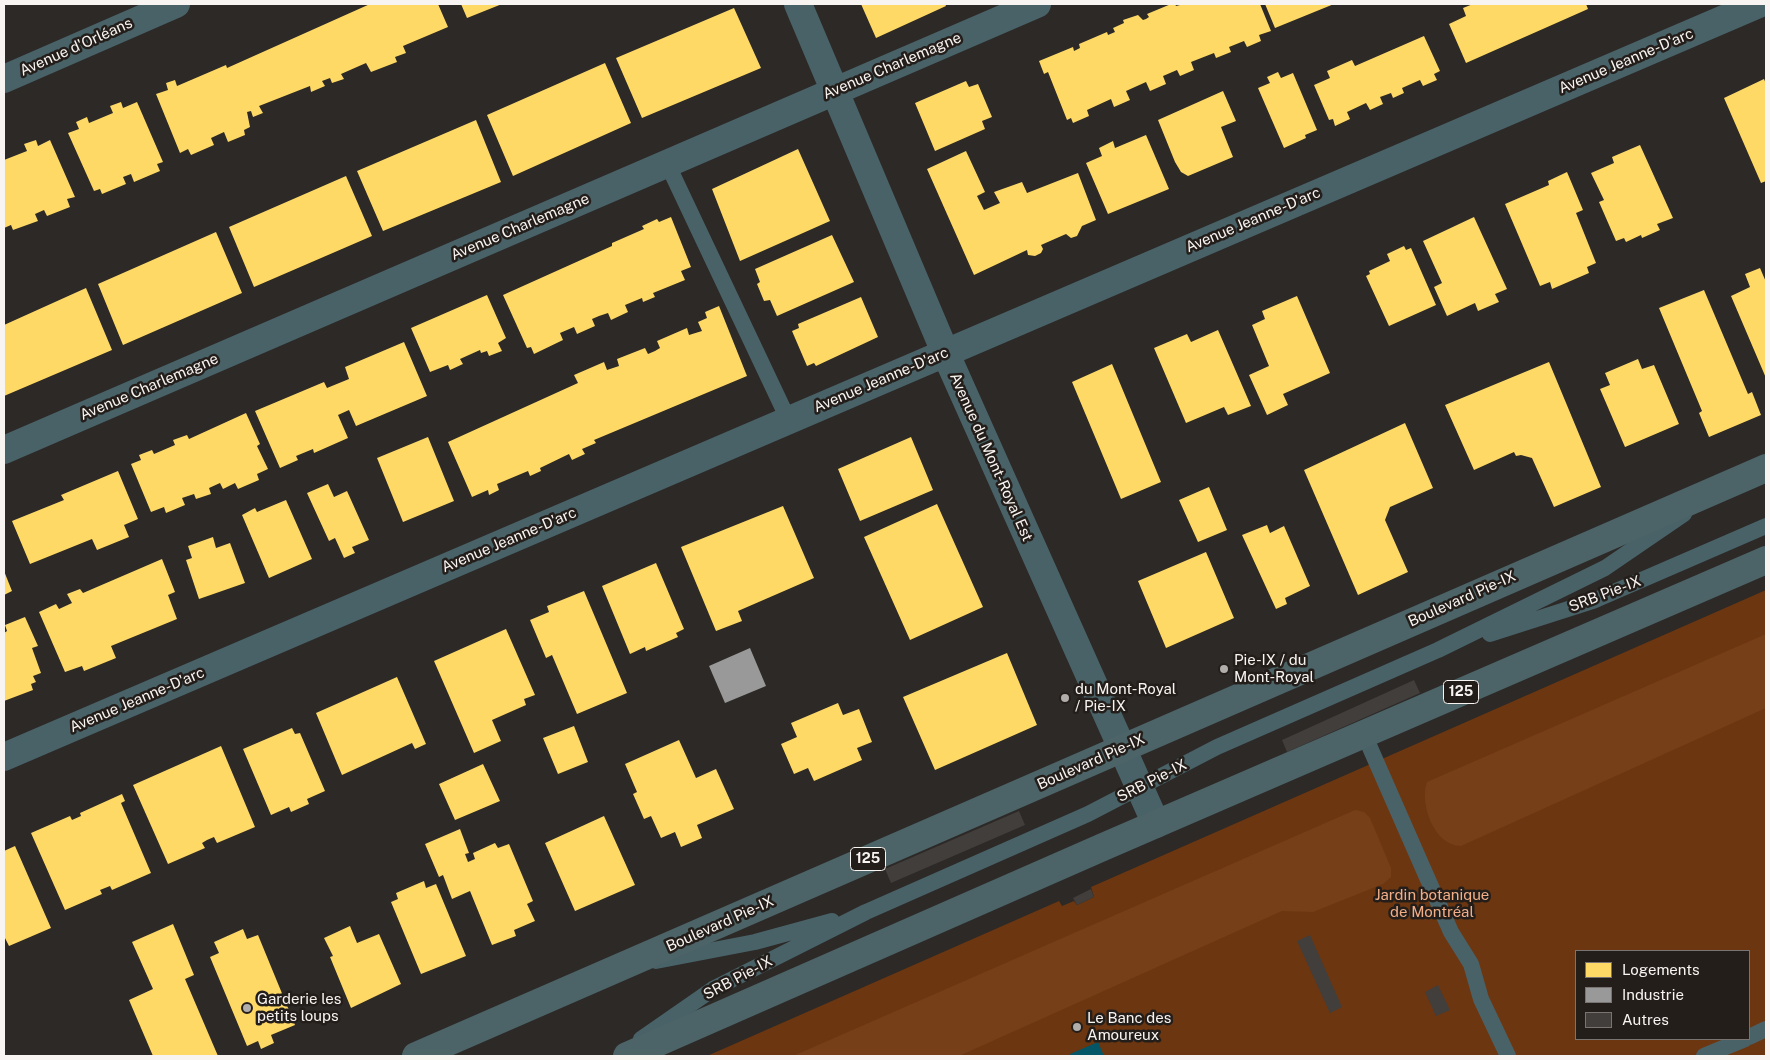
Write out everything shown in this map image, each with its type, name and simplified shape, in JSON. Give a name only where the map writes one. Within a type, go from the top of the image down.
[{"type":"main road","name":"Boulevard Pie-IX","points":[[416,1056],[1766,468]]},
{"type":"main road","name":"125","points":[[627,1056],[1156,824],[1766,560]]},
{"type":"street","name":"Avenue d'Orléans","points":[[4,79],[176,4]]},
{"type":"street","name":"Avenue du Mont-Royal Est","points":[[798,4],[945,352],[1156,824]]},
{"type":"street","name":"Avenue Charlemagne","points":[[4,450],[1037,4]]},
{"type":"street","name":"Avenue Jeanne-D'arc","points":[[4,757],[1759,4]]},
{"type":"lane","points":[[667,163],[788,419]]},
{"type":"lane","name":"SRB Pie-IX","points":[[617,1056],[713,989],[866,912],[1070,822],[1217,747],[1438,650],[1605,568],[1728,485]]},
{"type":"lane","name":"SRB Pie-IX","points":[[1438,650],[1593,601],[1766,526]]},
{"type":"lane","points":[[1364,734],[1451,932],[1468,958],[1476,977],[1481,999],[1508,1056]]},
{"type":"lane","name":"SRB Pie-IX","points":[[613,970],[755,942],[866,912]]},
{"type":"lane","points":[[1750,1037],[1766,1029]]},
{"type":"lane","points":[[1704,1056],[1742,1040]]},
{"type":"green space","name":"Jardin botanique de Montréal","points":[[1766,590],[1766,1056],[707,1056],[1059,901],[1062,906],[1074,901],[1077,905],[1094,897],[1091,887]]},
{"type":"shaded area","points":[[1766,634],[1766,708],[1461,846],[1451,844],[1436,831],[1431,822],[1425,801],[1427,782]]},
{"type":"shaded area","points":[[1355,810],[1364,812],[1370,818],[1391,868],[1391,877],[1383,884],[1313,912],[1282,911],[959,1056],[793,1056]]},
{"type":"water","points":[[1098,1042],[1104,1056],[1071,1056],[1070,1054]]},
{"type":"building: Logements","points":[[370,4],[438,4],[448,27],[403,46],[406,53],[395,57],[397,62],[371,72],[366,63],[341,74],[344,79],[332,83],[330,78],[322,81],[325,86],[311,92],[310,86],[259,106],[263,113],[253,117],[251,111],[247,112],[250,127],[244,130],[245,135],[228,142],[224,132],[211,138],[214,145],[191,155],[188,149],[180,153],[156,94],[168,90],[166,83],[175,80],[177,86],[226,65],[227,68]]},
{"type":"building: Logements","points":[[461,4],[502,4],[467,18]]},
{"type":"building: Logements","points":[[861,4],[945,4],[946,6],[876,38]]},
{"type":"building: Logements","points":[[1171,4],[1176,6],[1184,4],[1260,4],[1271,31],[1259,35],[1261,41],[1247,47],[1244,41],[1229,47],[1231,52],[1216,58],[1214,53],[1191,62],[1194,70],[1180,76],[1177,70],[1163,76],[1166,84],[1150,91],[1146,82],[1126,91],[1130,100],[1114,107],[1111,99],[1087,110],[1089,116],[1073,123],[1071,118],[1067,120],[1048,72],[1044,74],[1039,61],[1073,47],[1074,51],[1080,48],[1079,44],[1107,32],[1108,35],[1115,32],[1113,28],[1124,23],[1123,20],[1138,15],[1143,20],[1146,19],[1149,17],[1147,14]]},
{"type":"building: Logements","points":[[1265,4],[1334,4],[1275,28]]},
{"type":"building: Logements","points":[[1473,4],[1586,4],[1588,9],[1466,63],[1449,24],[1466,16],[1463,8]]},
{"type":"building: Logements","points":[[734,8],[761,68],[642,118],[616,58]]},
{"type":"building: Logements","points":[[1424,36],[1440,71],[1434,74],[1437,80],[1423,86],[1420,80],[1402,88],[1404,93],[1393,98],[1391,93],[1380,97],[1383,104],[1370,110],[1366,103],[1347,112],[1350,119],[1335,126],[1333,119],[1329,120],[1314,85],[1330,78],[1327,71],[1352,60],[1355,66]]},
{"type":"building: Logements","points":[[605,63],[631,123],[513,176],[487,115]]},
{"type":"building: Logements","points":[[1278,72],[1281,78],[1293,73],[1317,130],[1305,135],[1306,138],[1284,148],[1258,88],[1270,83],[1267,77]]},
{"type":"building: Logements","points":[[1764,79],[1766,84],[1766,181],[1761,183],[1724,98]]},
{"type":"building: Logements","points":[[966,81],[969,87],[978,84],[992,117],[982,121],[985,129],[935,151],[915,103]]},
{"type":"building: Logements","points":[[1223,91],[1236,121],[1221,127],[1233,157],[1188,176],[1181,172],[1175,162],[1158,120]]},
{"type":"building: Logements","points":[[121,102],[123,108],[137,102],[163,162],[157,164],[160,171],[134,182],[131,174],[123,177],[126,184],[102,194],[100,189],[94,191],[68,133],[79,129],[76,122],[87,117],[89,123],[113,113],[110,106]]},
{"type":"building: Logements","points":[[476,120],[501,182],[383,231],[357,171]]},
{"type":"building: Logements","points":[[1146,135],[1169,189],[1108,214],[1086,163],[1102,156],[1099,148],[1113,141],[1115,148]]},
{"type":"building: Logements","points":[[36,140],[38,146],[50,140],[75,197],[67,199],[70,207],[47,216],[44,210],[35,214],[38,221],[13,230],[11,225],[4,228],[4,160],[27,151],[24,144]]},
{"type":"building: Logements","points":[[1640,145],[1673,218],[1657,224],[1660,230],[1642,238],[1641,235],[1626,242],[1624,238],[1616,241],[1599,202],[1604,200],[1591,173],[1614,163],[1612,157]]},
{"type":"building: Logements","points":[[798,149],[830,221],[740,261],[712,189]]},
{"type":"building: Logements","points":[[966,151],[985,192],[977,196],[984,210],[1000,203],[994,192],[1022,182],[1027,193],[1078,173],[1096,220],[1082,226],[1077,236],[1071,238],[1066,234],[1041,245],[1043,249],[1041,253],[1035,256],[1028,255],[1027,250],[974,275],[927,169]]},
{"type":"building: Logements","points":[[1567,172],[1583,210],[1576,213],[1596,263],[1587,267],[1589,273],[1552,289],[1550,282],[1540,286],[1505,204],[1549,185],[1548,181]]},
{"type":"building: Logements","points":[[346,176],[372,236],[254,287],[229,227]]},
{"type":"building: Logements","points":[[671,217],[691,267],[681,271],[685,280],[653,293],[655,297],[643,302],[642,298],[625,305],[628,312],[611,320],[608,313],[592,319],[595,326],[577,334],[574,327],[560,333],[563,340],[534,354],[531,347],[527,348],[503,295],[612,246],[612,243],[644,229],[642,226],[657,219],[659,222]]},
{"type":"building: Logements","points":[[1474,217],[1507,289],[1495,294],[1499,302],[1478,311],[1475,303],[1447,316],[1434,287],[1442,283],[1423,241]]},
{"type":"building: Logements","points":[[216,232],[242,293],[123,345],[98,284]]},
{"type":"building: Logements","points":[[832,235],[854,282],[777,316],[770,300],[764,301],[757,284],[760,282],[755,269]]},
{"type":"building: Logements","points":[[1404,246],[1406,250],[1411,248],[1436,305],[1389,326],[1366,276],[1370,274],[1369,271],[1390,261],[1387,254]]},
{"type":"building: Logements","points":[[1760,268],[1766,282],[1766,378],[1731,296],[1750,287],[1745,274]]},
{"type":"building: Logements","points":[[86,288],[112,350],[4,396],[4,325]]},
{"type":"building: Logements","points":[[1704,290],[1748,394],[1752,392],[1761,415],[1709,437],[1699,413],[1702,411],[1659,308]]},
{"type":"building: Logements","points":[[487,295],[506,338],[498,343],[502,351],[489,356],[487,351],[481,353],[480,350],[460,359],[463,364],[450,370],[448,365],[430,372],[411,328]]},
{"type":"building: Logements","points":[[1297,296],[1330,373],[1283,394],[1288,405],[1267,415],[1249,375],[1269,366],[1252,325],[1265,319],[1262,311]]},
{"type":"building: Logements","points":[[861,297],[878,337],[816,366],[814,363],[807,366],[792,331],[799,328],[798,324]]},
{"type":"building: Logements","points":[[719,306],[747,376],[594,440],[596,443],[582,449],[585,454],[572,460],[569,454],[540,468],[541,471],[530,476],[528,471],[497,484],[499,490],[489,495],[488,490],[472,497],[448,442],[578,383],[574,375],[604,362],[607,370],[619,366],[617,359],[645,348],[648,354],[660,348],[657,341],[687,328],[689,335],[702,331],[698,322],[707,318],[705,312]]},
{"type":"building: Logements","points":[[1218,330],[1251,406],[1228,415],[1224,407],[1186,423],[1154,348],[1187,334],[1191,342]]},
{"type":"building: Logements","points":[[404,342],[427,396],[356,426],[349,410],[338,415],[348,438],[314,453],[313,449],[296,456],[298,460],[280,468],[255,411],[324,382],[327,388],[349,379],[345,367]]},
{"type":"building: Logements","points":[[1638,359],[1642,369],[1654,365],[1679,424],[1625,447],[1600,389],[1610,385],[1605,373]]},
{"type":"building: Logements","points":[[1549,362],[1601,487],[1554,507],[1532,458],[1521,455],[1516,456],[1514,452],[1474,470],[1445,405]]},
{"type":"building: Logements","points":[[1112,364],[1161,482],[1121,499],[1072,382]]},
{"type":"building: Logements","points":[[246,413],[260,444],[257,446],[268,469],[257,474],[259,480],[238,489],[235,483],[223,489],[220,483],[209,488],[211,494],[196,499],[194,494],[182,498],[185,505],[166,513],[164,507],[151,512],[131,464],[141,460],[139,455],[152,450],[154,454],[175,445],[173,440],[187,435],[189,439]]},
{"type":"building: Logements","points":[[1405,423],[1433,488],[1390,507],[1385,520],[1408,572],[1358,595],[1304,470]]},
{"type":"building: Logements","points":[[428,437],[454,501],[403,522],[377,458]]},
{"type":"building: Logements","points":[[911,437],[933,490],[860,521],[838,469]]},
{"type":"building: Logements","points":[[118,471],[138,519],[124,525],[129,537],[97,550],[92,539],[30,564],[12,521],[64,500],[61,495]]},
{"type":"building: Logements","points":[[328,484],[334,497],[347,491],[369,540],[352,547],[355,553],[344,558],[335,538],[329,541],[307,493]]},
{"type":"building: Logements","points":[[1209,487],[1227,530],[1198,542],[1179,500]]},
{"type":"building: Logements","points":[[286,500],[312,559],[269,578],[242,515],[255,508],[257,512]]},
{"type":"building: Logements","points":[[937,504],[983,607],[910,640],[864,537]]},
{"type":"building: Logements","points":[[783,506],[814,578],[738,611],[742,621],[716,631],[681,547]]},
{"type":"building: Logements","points":[[1267,525],[1270,533],[1284,526],[1310,586],[1285,598],[1287,604],[1276,609],[1242,535]]},
{"type":"building: Logements","points":[[213,537],[216,548],[230,543],[245,583],[199,599],[186,560],[192,558],[188,546]]},
{"type":"building: Logements","points":[[1206,552],[1234,618],[1166,648],[1138,581]]},
{"type":"building: Logements","points":[[162,559],[175,592],[168,595],[177,619],[111,646],[116,658],[84,671],[82,666],[65,672],[39,612],[56,604],[59,609],[72,603],[67,594],[80,589],[83,593]]},
{"type":"building: Logements","points":[[656,563],[684,629],[676,633],[678,637],[646,651],[645,647],[630,654],[602,586]]},
{"type":"building: Logements","points":[[4,571],[12,591],[4,595]]},
{"type":"building: Logements","points":[[584,591],[627,693],[577,714],[552,655],[546,658],[530,620],[549,612],[547,606]]},
{"type":"building: Logements","points":[[25,617],[38,646],[32,648],[41,673],[33,676],[36,682],[31,684],[33,690],[4,701],[4,633],[7,631],[5,625]]},
{"type":"building: Logements","points":[[506,629],[535,695],[524,699],[526,705],[492,720],[501,741],[474,753],[434,661]]},
{"type":"building: Logements","points":[[1007,653],[1037,725],[935,770],[903,697]]},
{"type":"building: Logements","points":[[397,677],[426,744],[415,749],[412,743],[342,775],[316,713]]},
{"type":"building: Logements","points":[[838,703],[843,715],[859,709],[872,742],[857,748],[862,760],[814,781],[808,768],[794,774],[781,744],[797,737],[791,723]]},
{"type":"building: Logements","points":[[574,726],[588,762],[558,774],[543,738]]},
{"type":"building: Logements","points":[[292,728],[295,734],[300,733],[325,791],[307,799],[309,804],[291,812],[289,807],[271,815],[243,749]]},
{"type":"building: Logements","points":[[679,740],[696,778],[716,769],[734,809],[697,825],[702,838],[681,847],[675,832],[661,838],[651,816],[644,819],[633,794],[637,792],[625,764]]},
{"type":"building: Logements","points":[[221,746],[255,827],[217,843],[214,837],[202,843],[205,848],[168,864],[133,785]]},
{"type":"building: Logements","points":[[483,764],[500,801],[455,820],[439,784]]},
{"type":"building: Logements","points":[[122,794],[125,801],[121,803],[151,873],[112,890],[110,886],[100,890],[102,894],[65,910],[31,833],[70,816],[72,820],[81,816],[80,813]]},
{"type":"building: Logements","points":[[604,816],[635,885],[575,911],[545,843]]},
{"type":"building: Logements","points":[[460,829],[469,853],[465,854],[468,862],[475,859],[473,853],[495,843],[498,848],[509,844],[533,901],[527,904],[535,921],[514,930],[516,936],[492,945],[470,891],[452,899],[443,875],[439,877],[425,844]]},
{"type":"building: Logements","points":[[15,846],[51,928],[9,946],[4,936],[4,851]]},
{"type":"building: Logements","points":[[424,881],[426,888],[436,884],[466,956],[421,974],[391,902],[398,899],[396,893]]},
{"type":"building: Logements","points":[[173,924],[194,975],[185,979],[218,1056],[153,1056],[129,1000],[153,989],[132,942]]},
{"type":"building: Logements","points":[[350,926],[357,943],[379,934],[401,984],[351,1008],[330,957],[333,956],[324,938]]},
{"type":"building: Logements","points":[[243,929],[247,939],[258,935],[295,1025],[271,1035],[274,1043],[261,1049],[258,1041],[247,1046],[210,957],[219,953],[214,942]]},
{"type":"building: Industrie","points":[[750,648],[766,686],[725,703],[709,666]]},
{"type":"building: Autres","points":[[1414,680],[1420,693],[1287,752],[1282,740]]},
{"type":"building: Autres","points":[[1019,811],[1025,825],[891,883],[885,869]]},
{"type":"building: Autres","points":[[1091,889],[1094,897],[1077,905],[1073,898]]},
{"type":"building: Autres","points":[[1310,935],[1342,1007],[1330,1013],[1297,941]]},
{"type":"building: Autres","points":[[1438,985],[1450,1010],[1436,1016],[1425,992]]},
{"type":"place","name":"Pie-IX / du Mont-Royal","points":[[1224,669]]},
{"type":"place","name":"du Mont-Royal / Pie-IX","points":[[1065,698]]},
{"type":"place","name":"Garderie les petits loups","points":[[247,1008]]},
{"type":"place","name":"Le Banc des Amoureux","points":[[1077,1027]]}]
